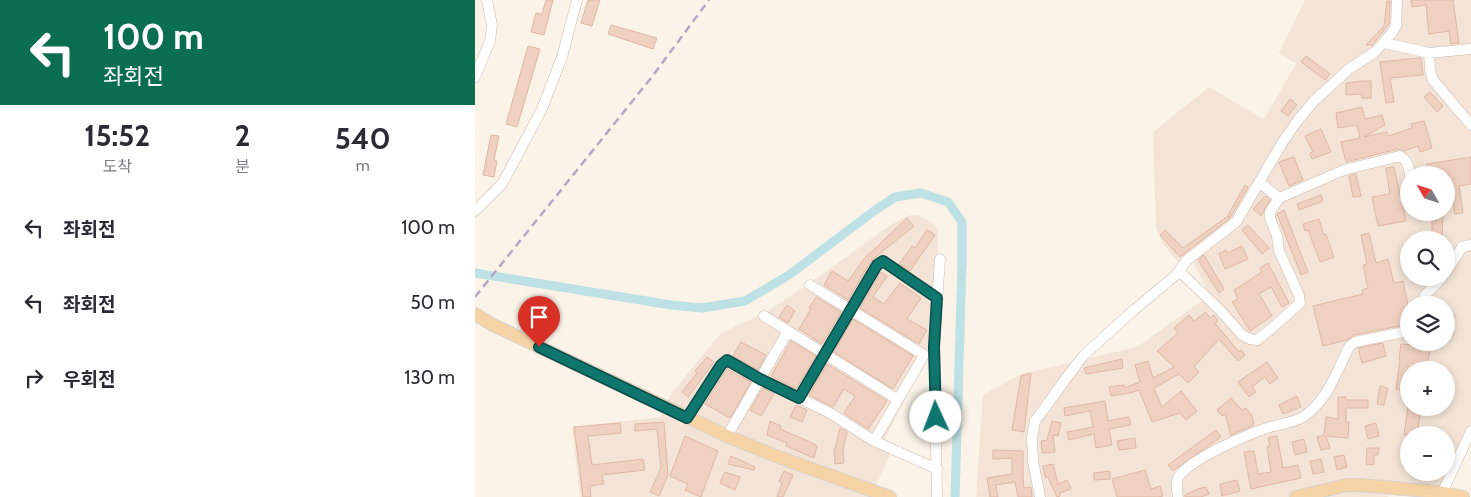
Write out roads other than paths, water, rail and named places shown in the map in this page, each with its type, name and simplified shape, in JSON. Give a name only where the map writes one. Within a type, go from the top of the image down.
[{"type":"main road","points":[[475,314],[493,325],[727,436],[773,455],[890,497]]},
{"type":"main road","points":[[1296,497],[1347,485],[1383,492],[1442,493],[1463,497]]},
{"type":"street","points":[[475,75],[490,42],[492,25],[487,0]]},
{"type":"street","points":[[475,211],[502,184],[542,109],[562,57],[577,0]]},
{"type":"street","points":[[1040,497],[1033,460],[1032,437],[1035,421],[1084,355],[1179,271],[1187,260],[1236,222],[1282,143],[1303,113],[1349,69],[1385,43],[1396,26],[1397,0]]},
{"type":"street","points":[[1385,43],[1429,53],[1471,49]]},
{"type":"street","points":[[1429,53],[1430,70],[1433,80],[1471,125]]},
{"type":"street","points":[[1179,271],[1242,334],[1250,340],[1257,340],[1300,303],[1299,295],[1279,251],[1277,236],[1270,218],[1270,212],[1279,198],[1315,181],[1345,170],[1399,156],[1405,159],[1408,166]]},
{"type":"street","points":[[1260,183],[1279,198]]},
{"type":"street","points":[[1455,258],[1462,247],[1471,245]]},
{"type":"street","points":[[937,497],[934,347],[940,259]]},
{"type":"street","points":[[799,398],[877,265],[883,261],[937,298]]},
{"type":"street","points":[[810,285],[924,355],[874,441]]},
{"type":"street","points":[[1425,296],[1434,286]]},
{"type":"street","points":[[764,316],[897,399]]},
{"type":"street","points":[[727,436],[787,331]]},
{"type":"street","points":[[1178,497],[1176,487],[1179,476],[1190,466],[1228,443],[1265,428],[1294,421],[1310,412],[1321,402],[1349,347],[1355,342],[1400,334]]},
{"type":"street","points":[[687,418],[721,365],[727,360],[760,379],[830,413],[874,441],[937,469]]},
{"type":"street","points":[[1442,493],[1471,431]]},
{"type":"waterway","points":[[475,273],[671,305],[702,308],[745,301],[789,275],[895,197],[921,193],[948,202],[962,222],[955,497]]},
{"type":"railway","points":[[475,297],[651,78],[709,0]]}]
